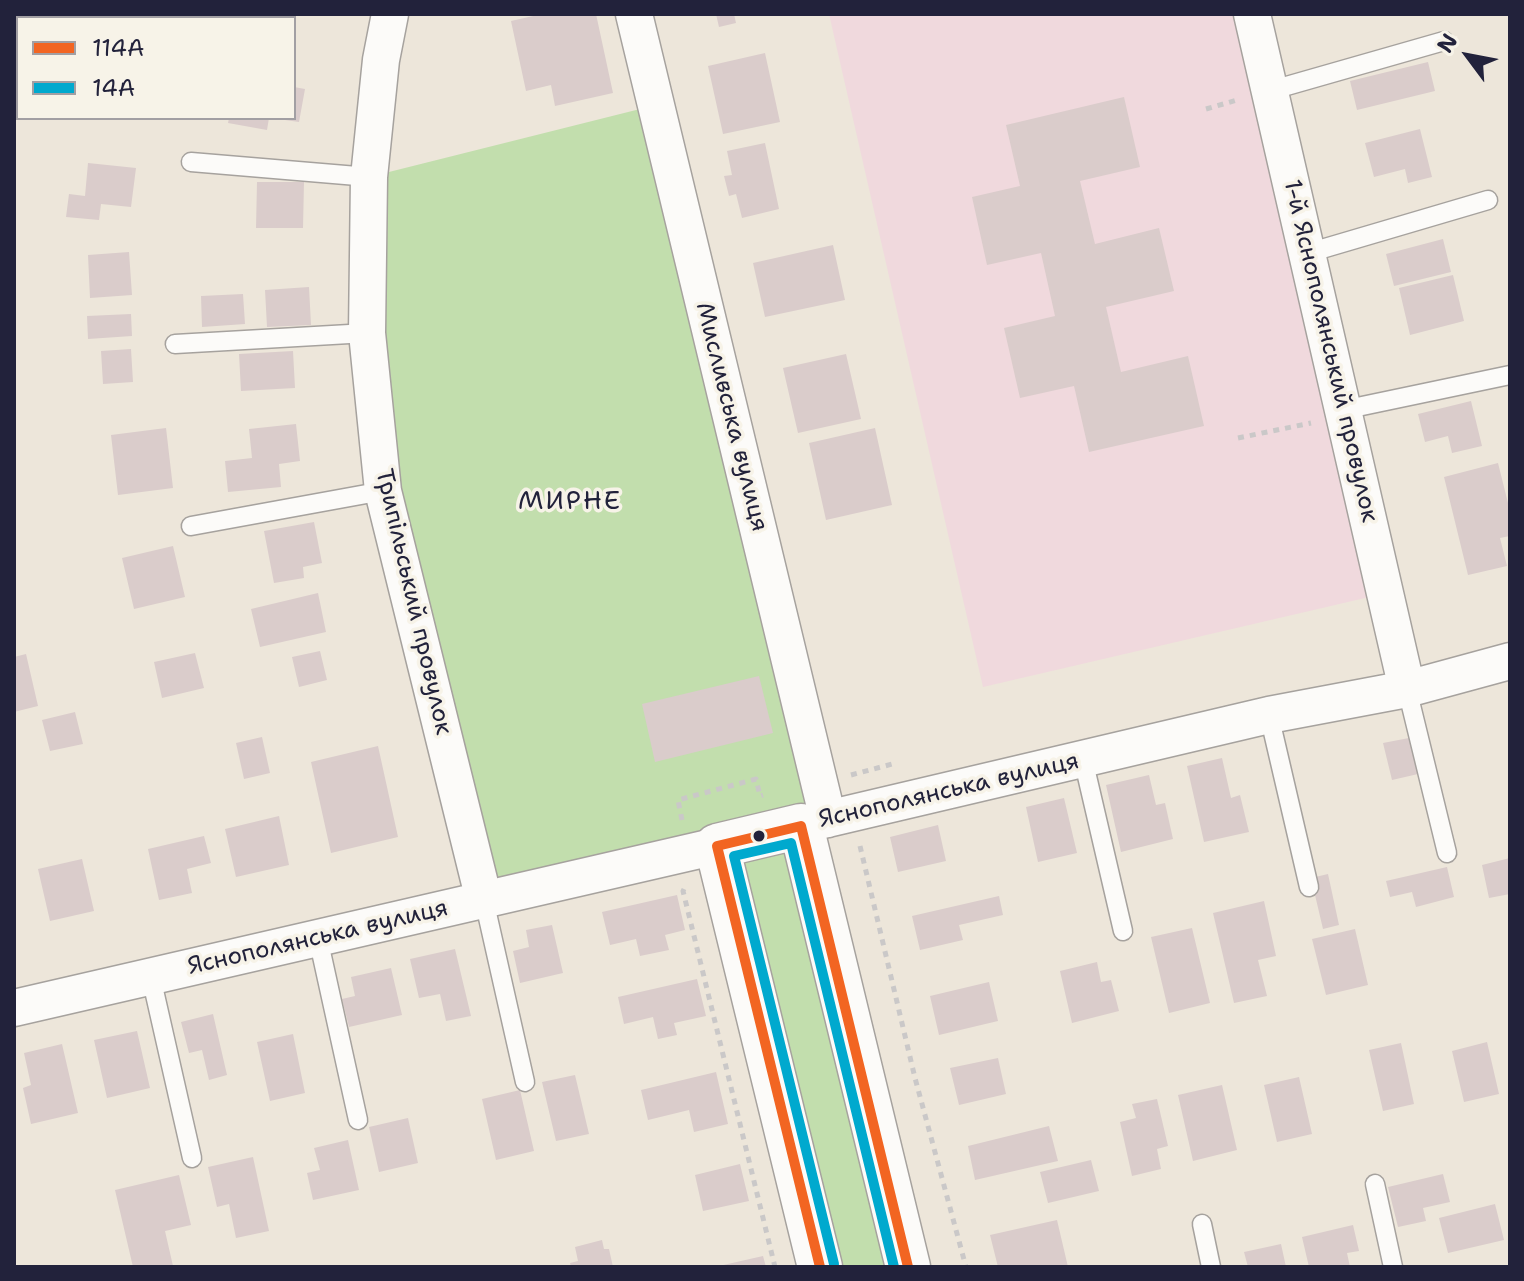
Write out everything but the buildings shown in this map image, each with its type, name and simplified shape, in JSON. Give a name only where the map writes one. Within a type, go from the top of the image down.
[{"type":"street","name":"Трипільський провулок","points":[[390,14],[381,60],[369,177],[367,333],[383,491],[484,900]]},
{"type":"street","name":"Мисливська вулиця","points":[[634,14],[819,782],[814,822],[908,1267]]},
{"type":"street","name":"1-й Яснополянський провулок","points":[[1252,14],[1407,689]]},
{"type":"street","name":"Яснополянська вулиця","points":[[14,1008],[484,900],[700,835],[814,822],[1269,715],[1407,689],[1510,661]]},
{"type":"street","points":[[700,835],[820,1267]]},
{"type":"lane","points":[[1269,91],[1444,41]]},
{"type":"lane","points":[[191,162],[369,177]]},
{"type":"lane","points":[[1308,253],[1488,200]]},
{"type":"lane","points":[[175,344],[367,333]]},
{"type":"lane","points":[[1344,414],[1510,375]]},
{"type":"lane","points":[[191,526],[383,491]]},
{"type":"lane","points":[[1407,689],[1447,853]]},
{"type":"lane","points":[[1269,715],[1309,887]]},
{"type":"lane","points":[[1083,759],[1123,931]]},
{"type":"lane","points":[[484,900],[525,1082]]},
{"type":"lane","points":[[318,938],[358,1120]]},
{"type":"lane","points":[[151,977],[192,1158]]},
{"type":"lane","points":[[1375,1184],[1393,1267]]},
{"type":"lane","points":[[1202,1224],[1211,1267]]},
{"type":"path","points":[[1238,438],[1344,414]]},
{"type":"path","points":[[700,835],[678,800],[756,779],[760,796],[896,763]]},
{"type":"path","points":[[860,844],[915,1078],[966,1267]]},
{"type":"path","points":[[689,881],[683,891],[775,1267]]},
{"type":"shaded area","points":[[829,14],[1242,14],[1378,595],[983,687]]},
{"type":"green space","points":[[656,105],[828,819],[801,825],[908,1267],[820,1267],[717,846],[484,900],[383,491],[369,177]]},
{"type":"transit line","name":"114А","points":[[820,1267],[717,846],[801,826],[908,1267]]},
{"type":"transit line","name":"14А","points":[[834,1264],[734,856],[791,843],[894,1267]]},
{"type":"district","name":"МИРНЕ","points":[[570,502]]}]
